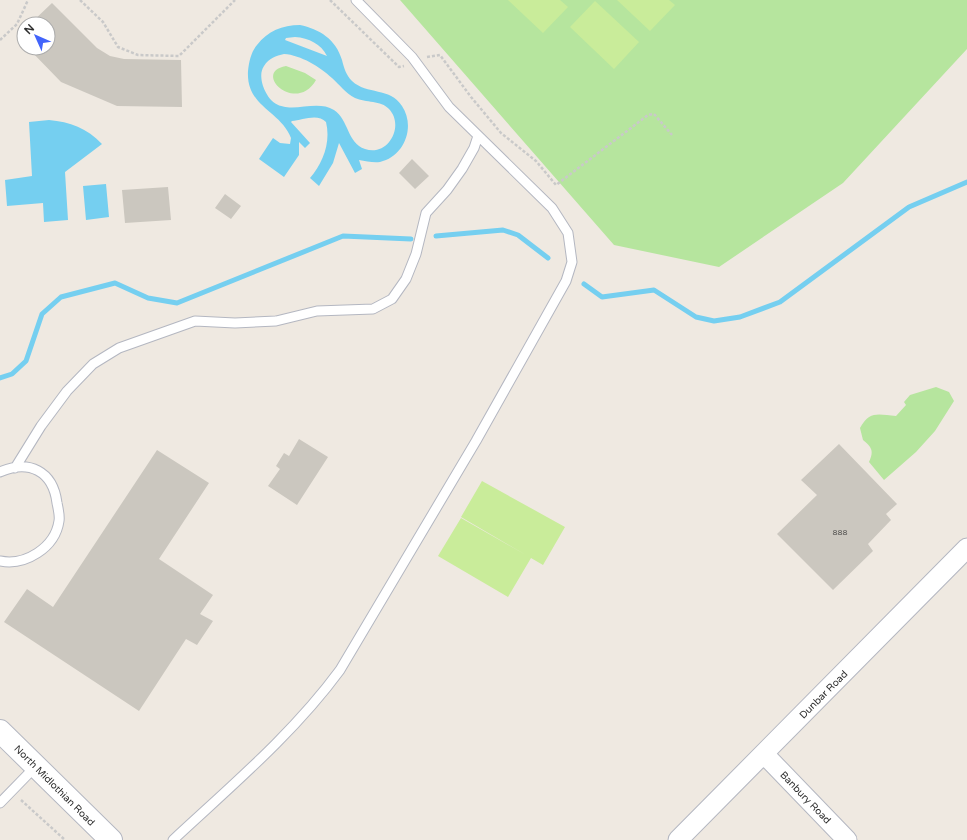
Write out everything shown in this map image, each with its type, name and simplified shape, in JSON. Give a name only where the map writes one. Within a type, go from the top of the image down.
[{"type":"main road","name":"North Midlothian Road","points":[[0,731],[110,840]]},
{"type":"street","name":"Dunbar Road","points":[[678,840],[967,548]]},
{"type":"street","name":"Banbury Road","points":[[764,754],[847,840]]},
{"type":"lane","points":[[173,840],[284,735],[319,698],[340,670],[476,441],[566,281],[572,262],[568,233],[552,208],[449,107],[415,61],[356,0]]},
{"type":"lane","points":[[14,468],[41,426],[67,391],[93,364],[119,348],[195,321],[235,323],[276,321],[317,311],[373,309],[392,299],[406,279],[426,213],[447,190],[462,169],[474,148],[478,136]]},
{"type":"lane","points":[[0,472],[14,468],[31,467],[41,471],[51,481],[57,498],[60,520],[54,537],[36,555],[10,563],[0,561]]},
{"type":"lane","points":[[0,803],[36,766]]},
{"type":"path","points":[[0,40],[17,24],[28,0]]},
{"type":"path","points":[[80,0],[103,22],[118,47],[138,55],[179,56],[235,0]]},
{"type":"path","points":[[330,0],[399,67],[431,56],[440,55],[471,97],[501,133],[536,161],[556,185],[648,115],[654,114],[672,135]]},
{"type":"path","points":[[12,792],[65,840]]},
{"type":"green space","points":[[400,0],[967,0],[967,49],[843,183],[719,267],[614,245]]},
{"type":"green space","points":[[508,0],[560,0],[568,7],[543,33]]},
{"type":"green space","points":[[617,0],[669,0],[675,5],[650,31]]},
{"type":"green space","points":[[595,1],[639,42],[614,69],[570,27]]},
{"type":"green space","points":[[286,66],[305,73],[316,80],[308,90],[298,93],[288,93],[280,88],[275,82],[273,76],[276,70]]},
{"type":"green space","points":[[936,387],[949,392],[954,401],[935,431],[916,452],[884,480],[869,462],[872,452],[863,440],[860,428],[867,418],[871,416],[896,416],[906,405],[904,402],[910,395]]},
{"type":"green space","points":[[482,481],[565,527],[543,565],[531,558],[508,597],[438,556],[461,518],[526,555],[461,517]]},
{"type":"water","points":[[293,25],[300,25],[314,29],[326,36],[336,46],[348,76],[352,81],[364,88],[391,96],[402,106],[406,114],[408,132],[401,148],[396,154],[380,162],[359,160],[362,169],[355,173],[339,143],[333,163],[319,186],[310,178],[319,166],[325,152],[327,145],[327,130],[326,122],[323,119],[314,117],[291,122],[310,143],[305,148],[299,142],[299,155],[284,177],[259,159],[273,138],[280,143],[290,144],[291,138],[286,129],[252,93],[248,71],[250,61],[255,48],[261,40],[276,30]],"holes":[[[295,37],[314,42],[327,56],[285,40],[286,38]],[[284,54],[303,59],[316,66],[332,78],[348,94],[355,98],[386,106],[394,116],[395,131],[392,138],[381,149],[365,149],[359,146],[351,137],[343,119],[334,110],[315,106],[286,107],[277,104],[269,98],[263,86],[261,73],[266,63],[270,59]]]},
{"type":"water","points":[[49,120],[64,122],[78,127],[96,138],[102,144],[65,172],[68,220],[44,222],[43,203],[7,206],[5,180],[32,176],[29,122]]},
{"type":"water","points":[[106,184],[109,217],[86,220],[83,186]]},
{"type":"building","points":[[52,3],[97,48],[110,56],[124,59],[181,60],[182,107],[117,106],[61,82],[36,56],[56,56],[56,16],[38,16]]},
{"type":"building","points":[[412,159],[429,176],[415,189],[399,173]]},
{"type":"building","points":[[168,187],[171,220],[125,223],[122,190]]},
{"type":"building","points":[[225,194],[241,206],[231,219],[215,208]]},
{"type":"building","points":[[299,439],[328,457],[297,505],[268,486],[280,469],[276,466],[284,453],[289,456]]},
{"type":"building","points":[[839,444],[897,504],[886,514],[891,520],[868,544],[873,551],[833,590],[777,534],[817,495],[801,480]]},
{"type":"building","points":[[157,450],[209,483],[159,559],[213,595],[200,614],[213,621],[197,645],[186,639],[139,711],[4,622],[27,589],[53,607]]},
{"type":"waterway","points":[[584,284],[602,297],[654,290],[696,317],[714,321],[740,317],[780,302],[909,207],[967,182]]},
{"type":"waterway","points":[[436,236],[503,230],[518,235],[548,258]]},
{"type":"waterway","points":[[0,378],[12,374],[26,361],[42,314],[61,297],[115,283],[148,298],[177,303],[343,236],[411,239]]}]
